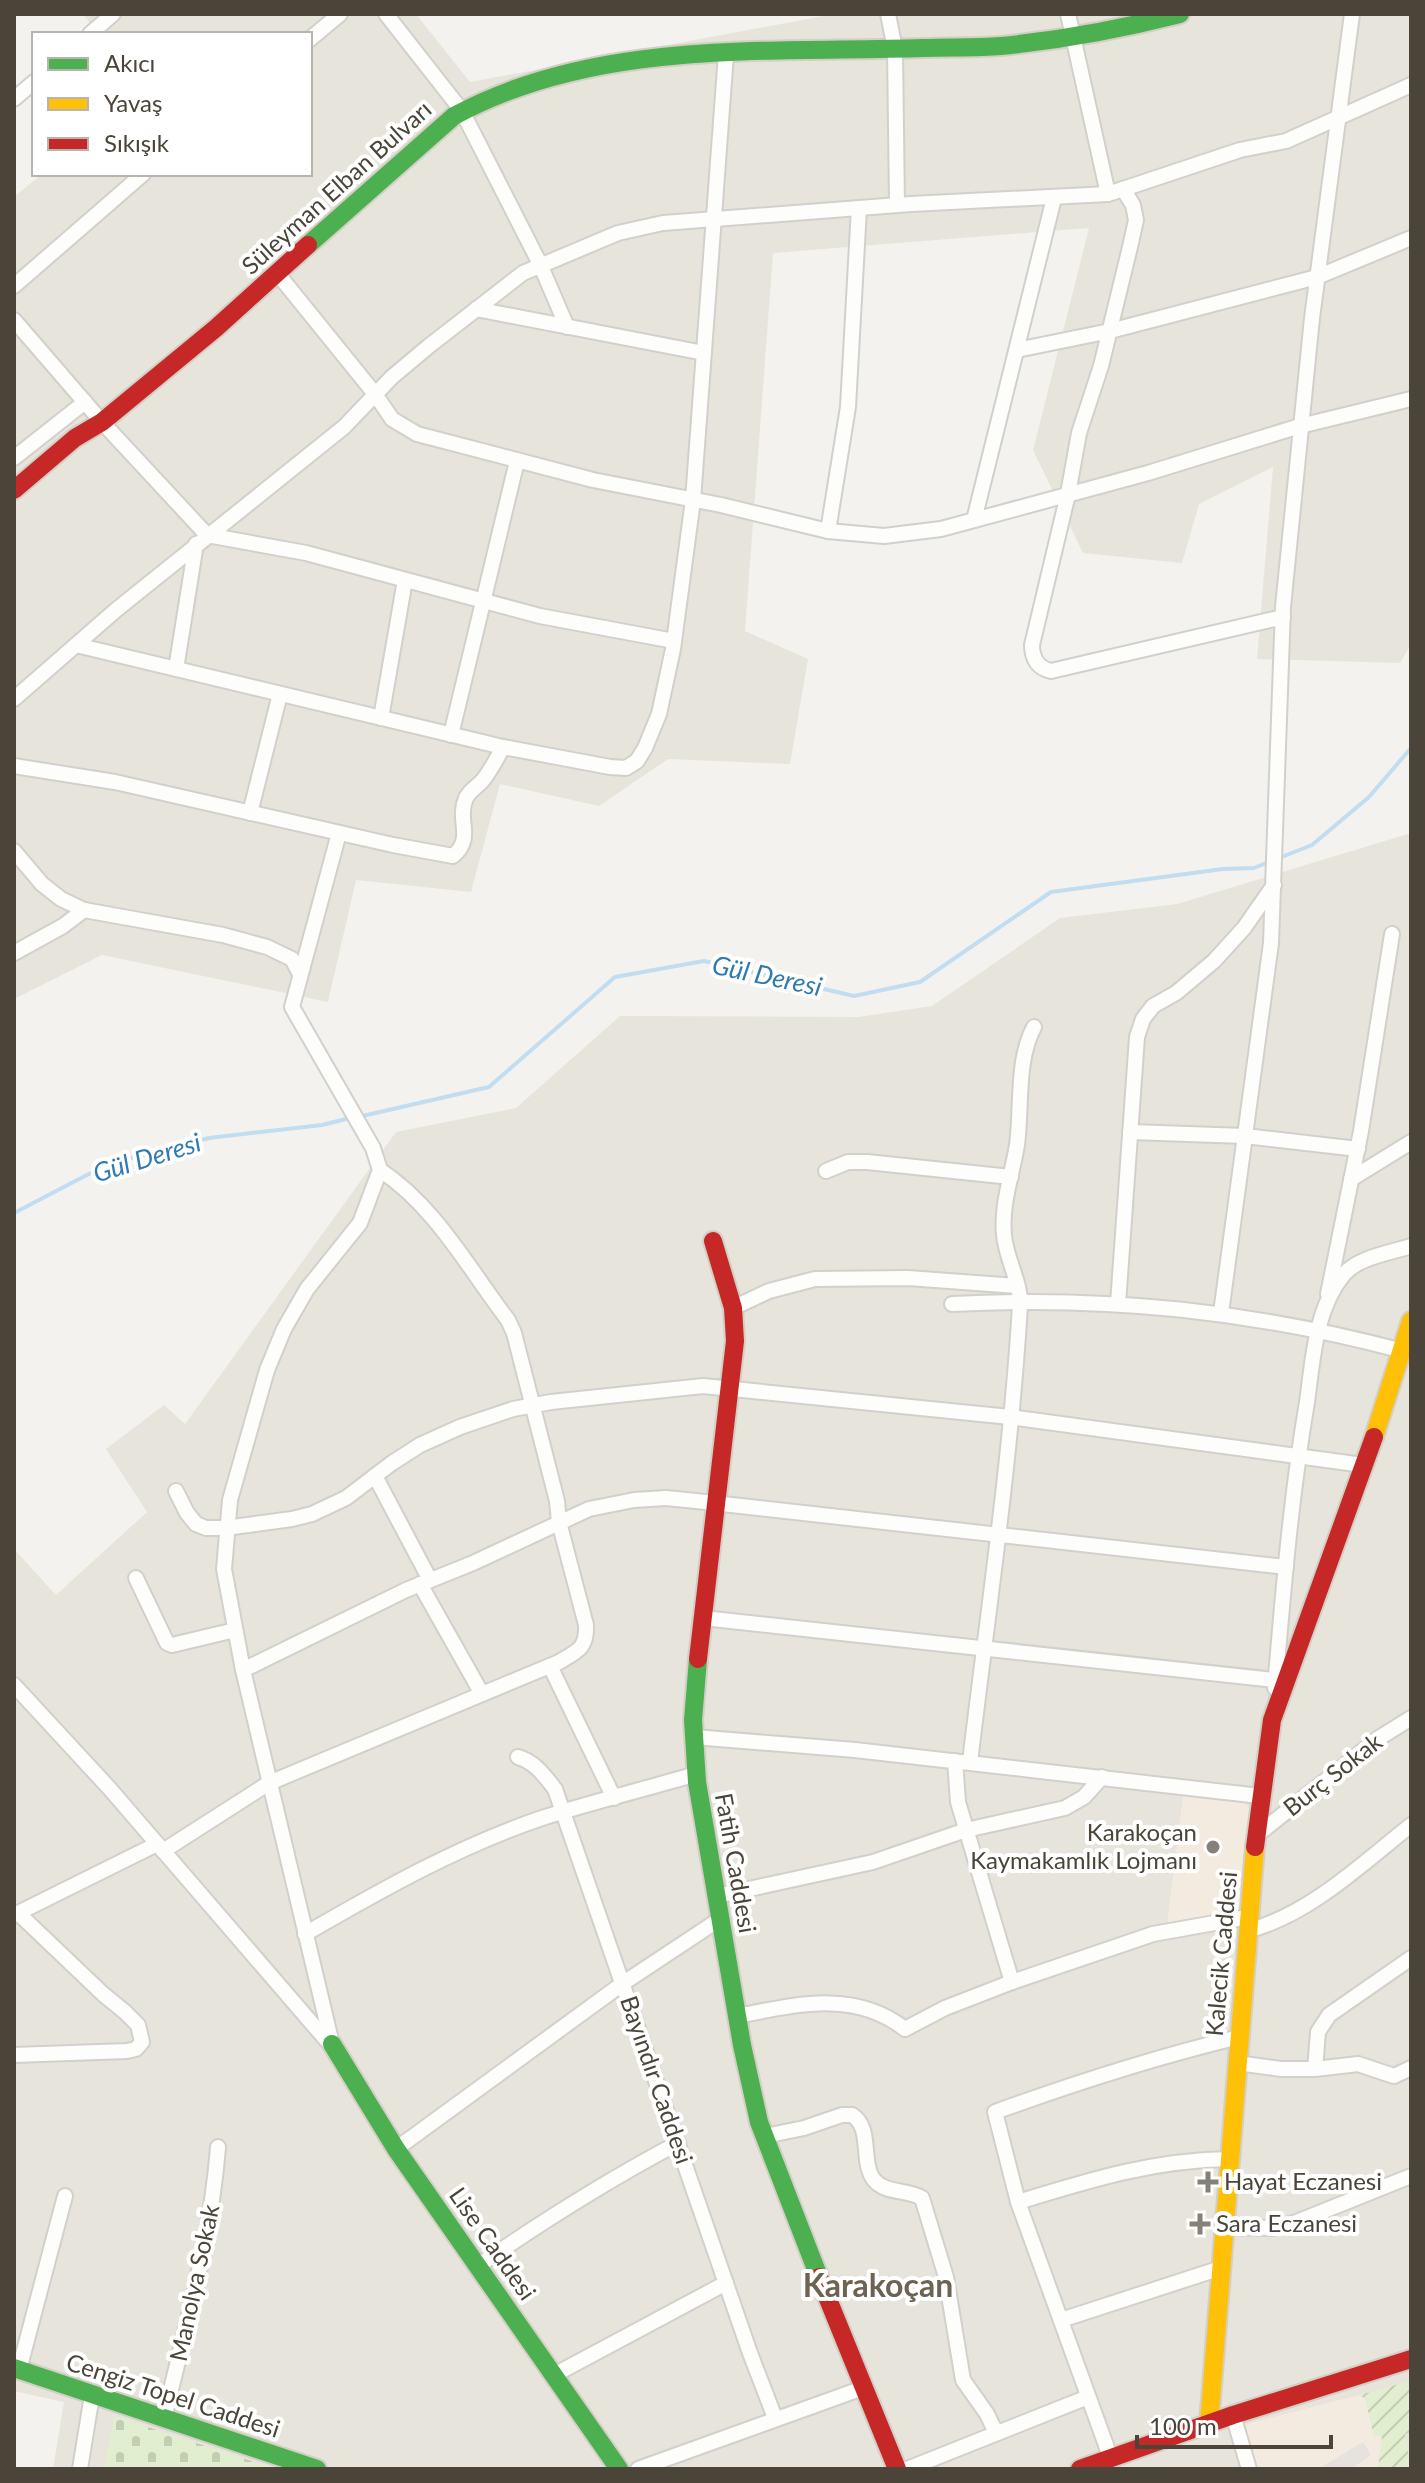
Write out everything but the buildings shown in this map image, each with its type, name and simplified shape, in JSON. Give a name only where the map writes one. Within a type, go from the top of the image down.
[{"type":"street","points":[[92,32],[113,14]]},
{"type":"street","points":[[312,37],[340,14]]},
{"type":"street","points":[[386,14],[462,111],[540,264],[567,327]]},
{"type":"street","points":[[888,14],[895,49],[897,205]]},
{"type":"street","points":[[1068,14],[1108,194]]},
{"type":"street","name":"Süleyman Elban Bulvarı","points":[[14,490],[75,438],[102,422],[216,328],[428,137],[462,111],[537,81],[576,69],[624,60],[1000,46],[1111,31],[1180,14]]},
{"type":"street","points":[[1221,1313],[1271,943],[1283,617],[1317,277],[1352,14]]},
{"type":"street","points":[[76,645],[503,747],[610,767],[626,768],[637,761],[659,714],[674,641],[693,500],[726,54]]},
{"type":"street","points":[[14,99],[32,84]]},
{"type":"street","points":[[14,699],[201,540],[344,427],[375,394],[429,346],[523,273],[540,264],[618,233],[663,223],[897,205],[1108,194],[1240,150],[1286,141],[1411,85]]},
{"type":"street","points":[[14,286],[141,176]]},
{"type":"street","points":[[1123,189],[1133,205],[1136,220],[1110,331],[1079,433],[1068,494],[1032,645],[1035,662],[1051,671],[1283,617]]},
{"type":"street","points":[[974,520],[1054,198]]},
{"type":"street","points":[[828,531],[848,407],[859,208]]},
{"type":"street","points":[[1017,350],[1110,331],[1317,277],[1411,238]]},
{"type":"street","points":[[277,273],[392,419],[417,434],[517,461],[828,531],[905,535],[974,520],[1148,473],[1300,426],[1411,399]]},
{"type":"street","points":[[476,309],[704,353]]},
{"type":"street","points":[[14,320],[201,540],[306,553],[540,616],[674,641]]},
{"type":"street","points":[[14,458],[85,402]]},
{"type":"street","points":[[451,735],[517,461]]},
{"type":"street","points":[[176,669],[201,540]]},
{"type":"street","points":[[381,718],[405,580]]},
{"type":"street","points":[[250,813],[280,694]]},
{"type":"street","points":[[14,766],[115,782],[453,856],[461,849],[465,837],[462,817],[466,797],[483,780],[503,747]]},
{"type":"street","points":[[14,2055],[127,2051],[136,2049],[142,2042],[138,2025],[16,1914],[160,1848],[269,1783],[550,1666],[579,1651],[587,1638],[559,1522],[557,1501],[519,1349],[508,1320],[430,1214],[411,1193],[380,1170],[373,1148],[292,1007],[339,833]]},
{"type":"street","points":[[14,851],[42,884],[61,899],[84,910],[223,935],[267,947],[292,959],[300,974]]},
{"type":"street","points":[[1118,1304],[1137,1037],[1143,1019],[1153,1006],[1176,993],[1214,961],[1244,928],[1274,885]]},
{"type":"street","points":[[14,953],[63,926],[84,910]]},
{"type":"street","points":[[1272,1720],[1298,1455],[1318,1330],[1358,1149],[1392,934]]},
{"type":"street","points":[[1012,1982],[958,1802],[984,1648],[1010,1417],[1019,1293],[1007,1256],[1004,1232],[1020,1117],[1024,1045],[1034,1027]]},
{"type":"street","points":[[1130,1132],[1245,1136],[1358,1149]]},
{"type":"street","points":[[1351,1179],[1411,1142]]},
{"type":"street","points":[[826,1171],[848,1162],[867,1162],[1011,1177]]},
{"type":"street","points":[[333,2047],[243,1670],[224,1569],[226,1528],[250,1423],[278,1343],[307,1289],[360,1223],[380,1170]]},
{"type":"street","name":"Fatih Caddesi","points":[[713,1241],[733,1308],[735,1341],[693,1720],[696,1774],[737,2016],[759,2122],[897,2469]]},
{"type":"street","points":[[1325,1306],[1347,1271],[1358,1264],[1411,1246]]},
{"type":"street","points":[[733,1308],[769,1291],[815,1279],[908,1278],[1019,1293],[1221,1313],[1318,1330],[1404,1360]]},
{"type":"street","points":[[952,1304],[1019,1293]]},
{"type":"street","name":"Kalecik Caddesi","points":[[1209,2423],[1248,1924],[1260,1796],[1272,1720],[1404,1360],[1411,1321]]},
{"type":"street","points":[[176,1491],[187,1513],[196,1524],[206,1528],[226,1528],[312,1514],[346,1498],[420,1445],[513,1409],[703,1386],[1010,1417],[1363,1465]]},
{"type":"street","points":[[375,1476],[482,1694]]},
{"type":"street","points":[[243,1670],[425,1582],[559,1522],[589,1509],[634,1500],[666,1498],[1286,1567]]},
{"type":"street","points":[[136,1578],[167,1643],[172,1645],[235,1630]]},
{"type":"street","points":[[703,1618],[1275,1680]]},
{"type":"street","points":[[550,1666],[614,1798]]},
{"type":"street","points":[[14,1685],[110,1789],[333,2047]]},
{"type":"street","name":"Burç Sokak","points":[[1257,1835],[1379,1738],[1411,1718]]},
{"type":"street","points":[[694,1737],[963,1762],[1260,1796]]},
{"type":"street","name":"Bayındır Caddesi","points":[[518,1757],[528,1760],[541,1771],[555,1789],[775,2418]]},
{"type":"street","points":[[305,1934],[399,1880],[473,1846],[563,1812],[696,1774]]},
{"type":"street","points":[[717,1896],[873,1862],[966,1830],[1065,1808],[1084,1797],[1102,1777]]},
{"type":"street","points":[[737,2016],[813,2003],[843,2003],[870,2009],[891,2018],[905,2029],[945,2008],[1012,1982],[1153,1934],[1273,1924],[1316,1898],[1411,1825]]},
{"type":"street","points":[[396,2149],[622,1984],[720,1919]]},
{"type":"street","points":[[1315,2069],[1318,2032],[1329,2015],[1411,1958]]},
{"type":"street","points":[[1119,2461],[1088,2397],[1018,2202],[995,2112],[1097,2075],[1239,2037]]},
{"type":"street","name":"Lise Caddesi","points":[[333,2047],[396,2149],[619,2469]]},
{"type":"street","points":[[1237,2063],[1281,2069],[1358,2064],[1394,2076],[1411,2068]]},
{"type":"street","points":[[765,2136],[852,2115],[861,2124],[869,2169],[875,2180],[891,2190],[922,2198],[946,2277],[963,2380],[987,2414],[996,2433]]},
{"type":"street","points":[[478,2266],[553,2214],[678,2143]]},
{"type":"street","name":"Manolya Sokak","points":[[164,2419],[208,2231],[218,2147]]},
{"type":"street","points":[[1018,2202],[1137,2167],[1200,2159],[1230,2159]]},
{"type":"street","points":[[1224,2227],[1272,2228],[1294,2223],[1411,2176]]},
{"type":"street","points":[[16,2369],[65,2196]]},
{"type":"street","points":[[1061,2320],[1221,2268]]},
{"type":"street","points":[[554,2375],[726,2283]]},
{"type":"street","points":[[1080,2469],[1119,2461],[1140,2449],[1209,2423],[1411,2359]]},
{"type":"street","name":"Cengiz Topel Caddesi","points":[[16,2369],[317,2469]]},
{"type":"street","points":[[638,2469],[863,2388]]},
{"type":"street","points":[[80,2469],[92,2395]]},
{"type":"street","points":[[907,2469],[1088,2397]]},
{"type":"street","points":[[1233,2415],[1249,2469]]},
{"type":"street","points":[[1140,2449],[1146,2469]]},
{"type":"shaded area","points":[[83,14],[416,14],[470,82],[834,14],[1411,14],[1411,644],[1400,663],[1257,659],[1273,467],[1199,504],[1182,563],[1083,553],[1033,450],[1089,228],[773,253],[745,631],[808,659],[790,764],[668,759],[599,806],[500,784],[471,892],[356,880],[328,1002],[102,955],[14,999],[14,197],[40,176],[312,176],[312,32],[96,32]]},
{"type":"shaded area","points":[[1411,833],[1411,2469],[53,2469],[64,2402],[14,2391],[14,1549],[56,1595],[147,1512],[106,1449],[164,1405],[185,1424],[396,1132],[516,1108],[620,1016],[858,1017],[932,1006],[1060,918],[1177,904]]},
{"type":"shaded area","name":"Karakoçan Kaymakamlık Lojmanı","points":[[1183,1795],[1243,1802],[1252,1811],[1243,1912],[1167,1924]]},
{"type":"shaded area","points":[[1359,2395],[1365,2398],[1374,2435],[1382,2436],[1380,2468],[1254,2469],[1239,2426]]},
{"type":"shaded area","points":[[1363,2442],[1371,2455],[1352,2469],[1318,2469]]},
{"type":"green space","points":[[1411,2383],[1411,2432],[1405,2434],[1411,2469],[1378,2469],[1382,2436],[1374,2436],[1365,2398],[1359,2395]]},
{"type":"green space","points":[[114,2416],[276,2469],[104,2469]]},
{"type":"waterway","name":"Gül Deresi","points":[[1279,858],[1312,845],[1369,797],[1411,748]]},
{"type":"waterway","name":"Gül Deresi","points":[[358,1117],[489,1087],[615,977],[704,961],[854,996],[920,982],[1051,892],[1223,869],[1254,868],[1271,861]]},
{"type":"waterway","name":"Gül Deresi","points":[[14,1213],[108,1164],[209,1138],[322,1125],[350,1118]]},
{"type":"traffic: fast","points":[[308,245],[454,116],[508,91],[565,74],[623,62],[743,51],[1001,46],[1091,33],[1180,14]]},
{"type":"traffic: fast","points":[[698,1659],[693,1720],[697,1782],[742,2045],[759,2122],[819,2277]]},
{"type":"traffic: fast","points":[[332,2044],[396,2149],[619,2469]]},
{"type":"traffic: fast","points":[[14,2368],[317,2469]]},
{"type":"traffic: slow","points":[[1374,1437],[1411,1321]]},
{"type":"traffic: slow","points":[[1209,2423],[1255,1847]]},
{"type":"traffic: jam","points":[[14,490],[75,438],[102,422],[216,328],[308,245]]},
{"type":"traffic: jam","points":[[698,1659],[735,1341],[733,1308],[713,1241]]},
{"type":"traffic: jam","points":[[1255,1847],[1272,1720],[1374,1437]]},
{"type":"traffic: jam","points":[[819,2277],[897,2469]]},
{"type":"traffic: jam","points":[[1080,2469],[1233,2415],[1411,2359]]},
{"type":"place","name":"Karakoçan Kaymakamlık Lojmanı","points":[[1213,1847]]},
{"type":"place","name":"Hayat Eczanesi","points":[[1208,2182]]},
{"type":"place","name":"Sara Eczanesi","points":[[1200,2224]]},
{"type":"district","name":"Karakoçan","points":[[878,2286]]}]
